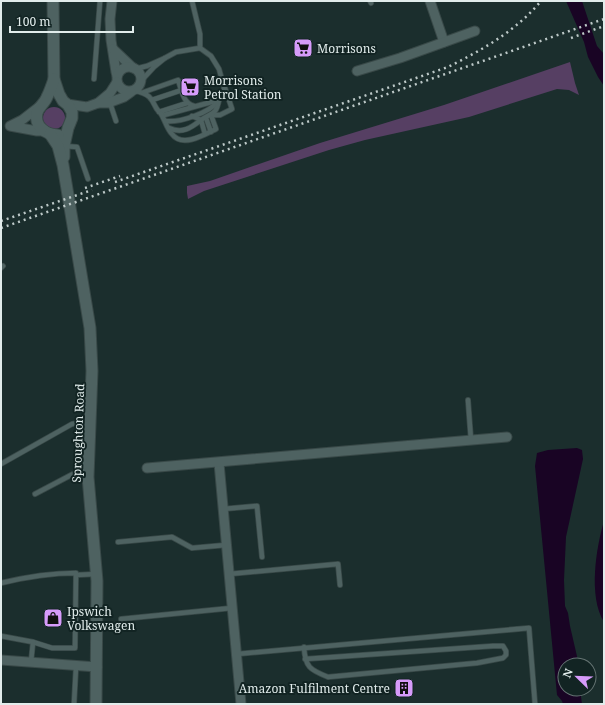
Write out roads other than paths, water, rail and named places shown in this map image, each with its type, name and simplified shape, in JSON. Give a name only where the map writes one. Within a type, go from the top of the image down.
[{"type":"street","name":"Sproughton Road","points":[[53,1],[54,79],[59,94],[72,112],[64,146],[63,165]]},
{"type":"street","points":[[112,1],[110,19],[111,40],[114,49],[117,79],[123,90],[139,92]]},
{"type":"street","points":[[430,1],[444,42]]},
{"type":"street","points":[[357,71],[475,31]]},
{"type":"street","points":[[114,49],[140,72],[142,80],[139,92]]},
{"type":"street","points":[[6,126],[47,132],[56,135],[70,125],[88,107],[98,103],[110,93],[119,72],[126,68],[134,68]]},
{"type":"street","name":"Sproughton Road","points":[[54,79],[37,114],[37,120],[39,126],[47,132],[58,146],[63,165],[90,328],[92,371],[88,472],[96,574],[96,704]]},
{"type":"street","points":[[98,103],[110,103],[139,92]]},
{"type":"street","points":[[6,126],[22,120],[42,104],[54,99],[65,103],[88,107]]},
{"type":"street","points":[[148,468],[507,437]]},
{"type":"street","points":[[219,463],[241,704]]},
{"type":"street","points":[[1,660],[97,668]]},
{"type":"lane","points":[[94,79],[100,1]]},
{"type":"lane","points":[[192,1],[200,34],[200,48]]},
{"type":"lane","points":[[134,68],[147,66],[176,52],[200,48],[210,56],[215,62],[232,109],[220,115],[207,117],[192,116]]},
{"type":"lane","points":[[142,80],[165,58]]},
{"type":"lane","points":[[139,92],[179,83],[186,102],[194,106]]},
{"type":"lane","points":[[165,121],[182,120],[209,109],[217,104],[223,95],[224,87]]},
{"type":"lane","points":[[139,92],[150,97],[169,128],[171,134],[176,139],[187,140],[216,130],[207,117]]},
{"type":"lane","points":[[153,101],[182,92]]},
{"type":"lane","points":[[159,112],[164,115],[169,115],[194,106],[219,100]]},
{"type":"lane","points":[[169,128],[175,131],[182,131],[193,127],[218,108],[219,100]]},
{"type":"lane","points":[[159,112],[186,102]]},
{"type":"lane","points":[[110,103],[116,121]]},
{"type":"lane","points":[[205,134],[207,117]]},
{"type":"lane","points":[[64,146],[77,147],[88,179]]},
{"type":"lane","points":[[468,400],[471,440]]},
{"type":"lane","points":[[1,464],[72,424],[90,422]]},
{"type":"lane","points":[[35,494],[73,474],[88,472]]},
{"type":"lane","points":[[223,509],[257,506],[262,557]]},
{"type":"lane","points":[[118,542],[172,537],[192,548],[226,545]]},
{"type":"lane","points":[[229,574],[338,564],[340,585]]},
{"type":"lane","points":[[1,583],[23,577],[54,573],[76,573],[76,575],[96,574]]},
{"type":"lane","points":[[1,636],[33,642],[52,648],[75,648],[76,575]]},
{"type":"lane","points":[[121,619],[232,608]]},
{"type":"lane","points":[[237,654],[529,628],[535,704]]},
{"type":"lane","points":[[31,662],[33,642]]},
{"type":"lane","points":[[304,647],[305,659],[312,670],[328,677],[477,663],[503,658],[506,655],[506,651],[503,646],[493,646],[305,659]]},
{"type":"lane","points":[[74,704],[76,667]]},
{"type":"railway","points":[[115,182],[448,67],[473,54],[510,31],[541,1]]},
{"type":"railway","points":[[1,228],[604,19]]},
{"type":"railway","points":[[571,38],[604,26]]},
{"type":"railway","points":[[85,188],[120,176]]},
{"type":"railway","points":[[1,221],[92,190]]},
{"type":"place","name":"Morrisons","points":[[303,48]]},
{"type":"place","name":"Morrisons Petrol Station","points":[[190,87]]},
{"type":"place","name":"Ipswich Volkswagen","points":[[53,618]]},
{"type":"place","name":"Amazon Fulfilment Centre","points":[[404,688]]}]
